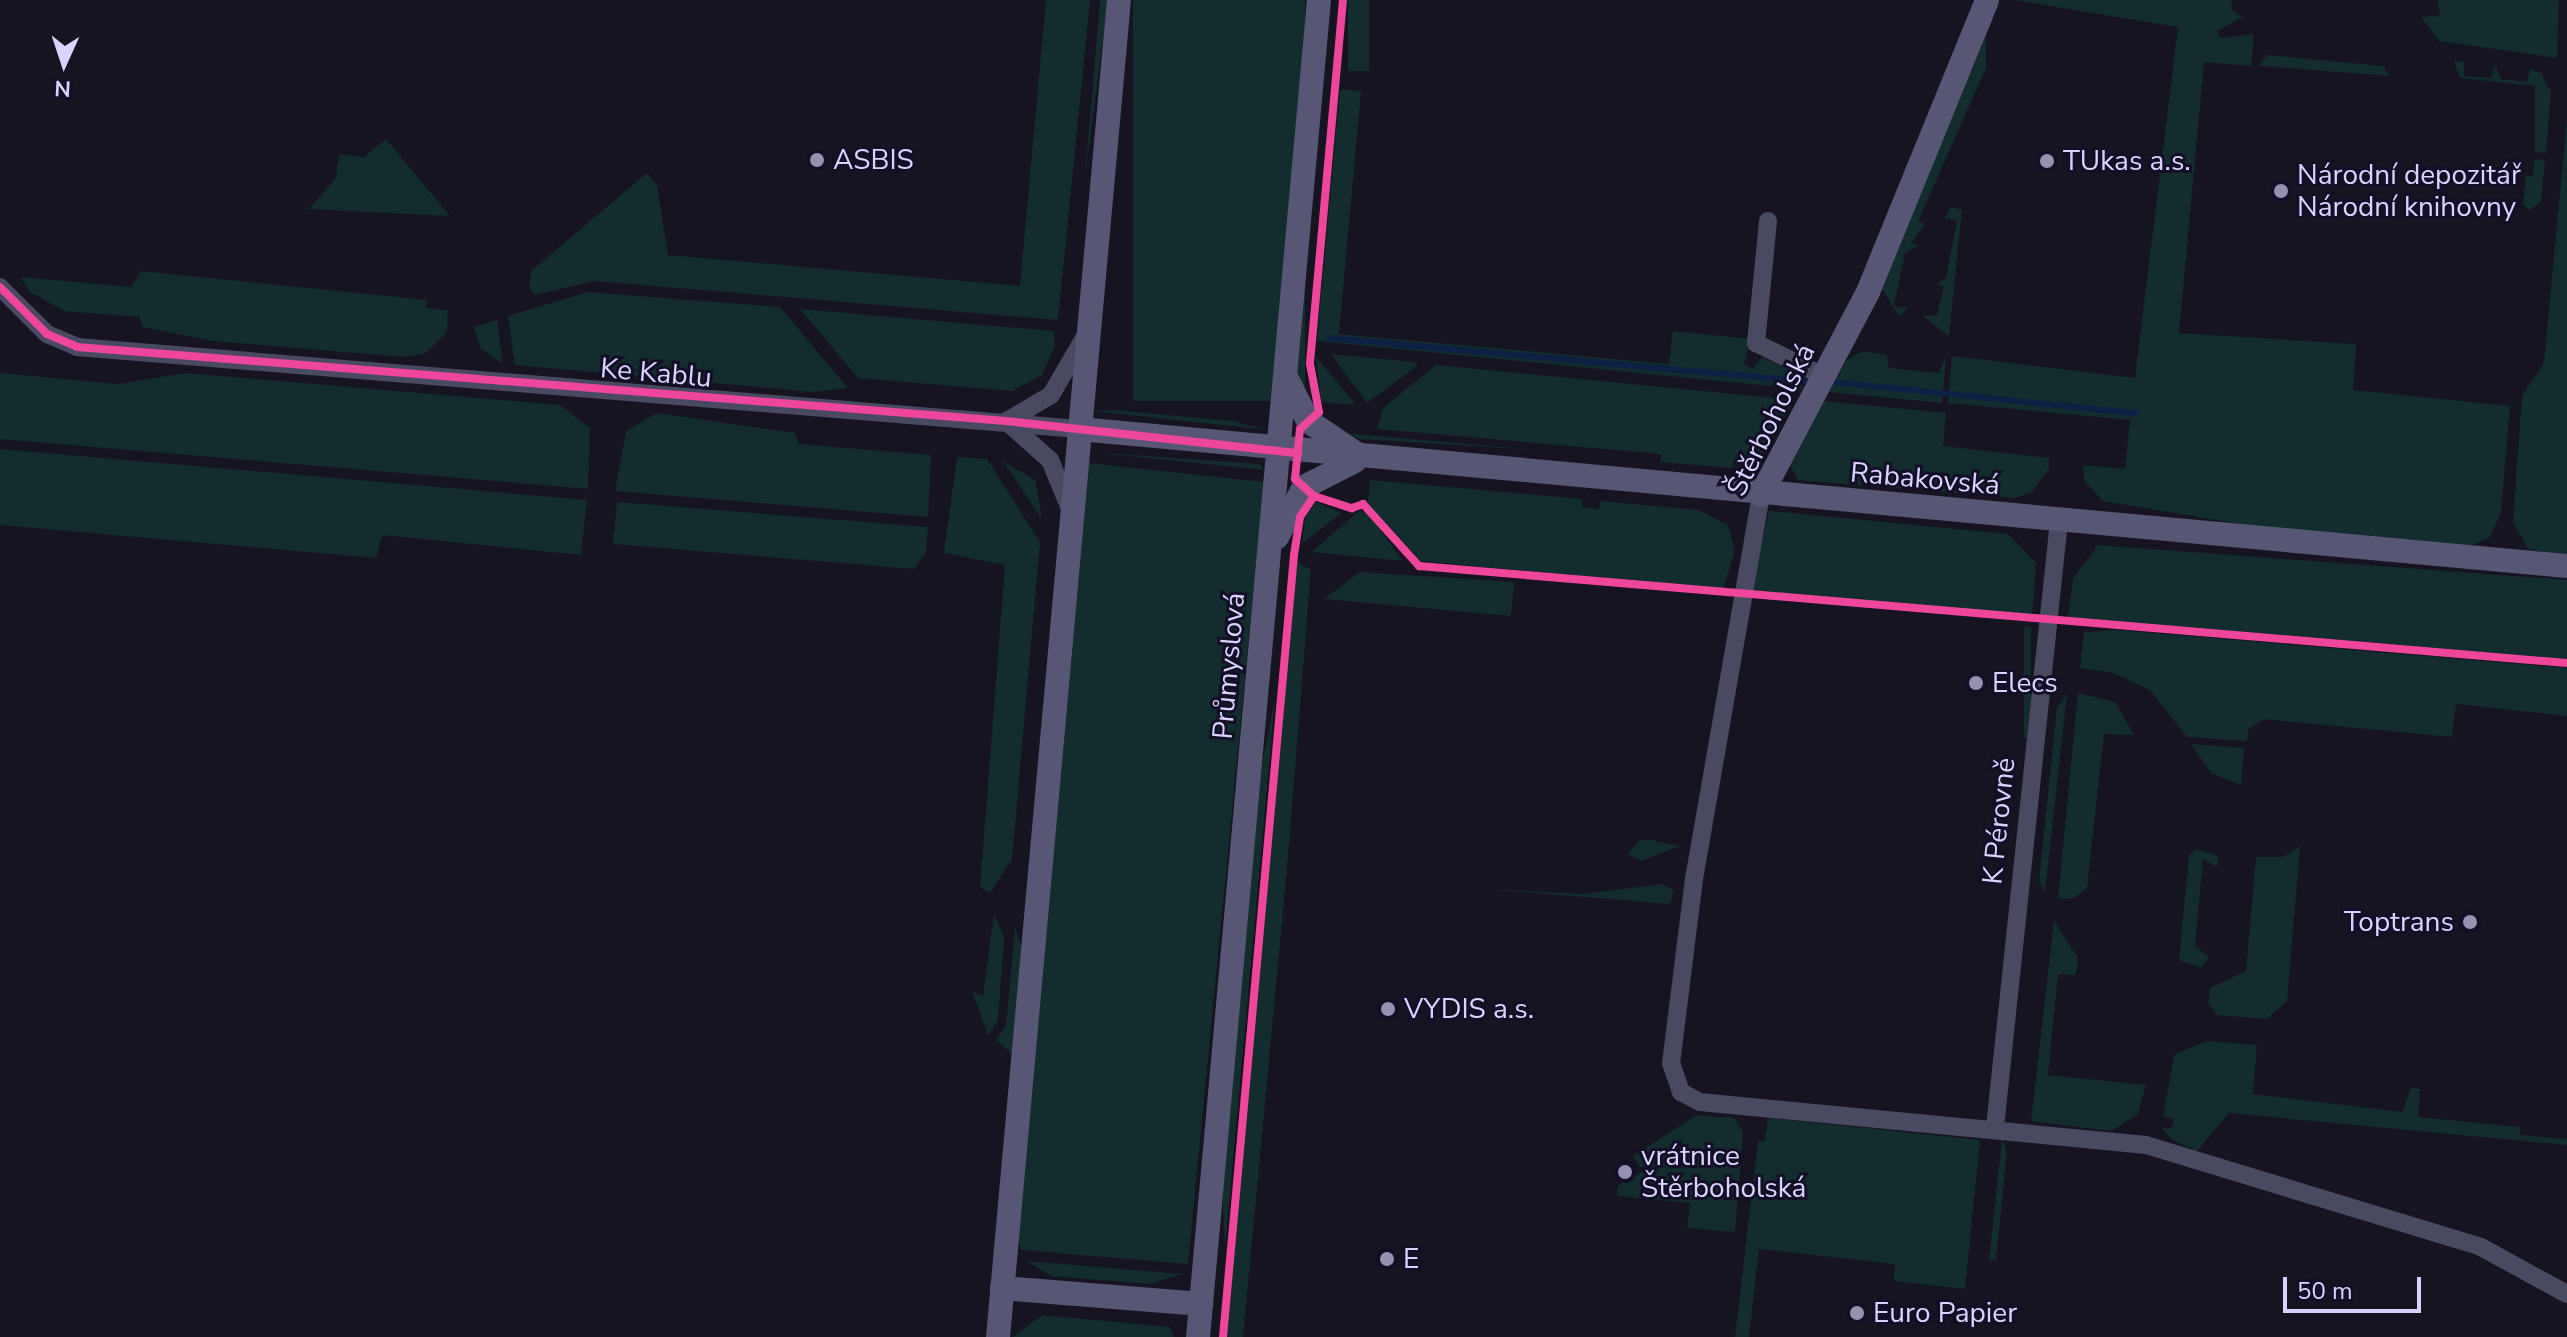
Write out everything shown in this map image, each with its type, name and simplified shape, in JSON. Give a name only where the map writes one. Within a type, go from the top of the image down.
[{"type":"main road","points":[[998,1337],[1119,0]]},
{"type":"main road","name":"Průmyslová","points":[[1198,1337],[1319,0]]},
{"type":"main road","name":"Štěrboholská","points":[[1761,495],[1825,377],[1882,261],[1987,0]]},
{"type":"main road","points":[[1286,372],[1308,421],[1365,459]]},
{"type":"main road","name":"Ke Kablu","points":[[1079,429],[1279,451]]},
{"type":"main road","name":"Rabakovská","points":[[1279,451],[2567,566]]},
{"type":"main road","points":[[1269,555],[1304,487],[1365,459]]},
{"type":"main road","points":[[1002,1288],[1201,1304]]},
{"type":"street","points":[[1768,221],[1756,343],[1825,377]]},
{"type":"street","name":"Ke Kablu","points":[[0,287],[47,334],[77,347],[1079,429]]},
{"type":"street","points":[[1071,513],[1050,460],[1006,421],[1051,395],[1089,328]]},
{"type":"street","name":"Štěrboholská","points":[[1761,495],[1704,814],[1673,1081],[1700,1102],[1995,1127]]},
{"type":"street","name":"K Pérovně","points":[[1995,1127],[2059,521]]},
{"type":"street","points":[[1995,1127],[2146,1145],[2481,1247],[2567,1294]]},
{"type":"green space","points":[[1046,0],[1090,0],[1058,320],[594,281],[535,295],[529,288],[531,271],[647,173],[657,185],[668,255],[1020,286]]},
{"type":"green space","points":[[1100,0],[1108,0],[1085,178]]},
{"type":"green space","points":[[1133,0],[1305,0],[1305,401],[1133,401]]},
{"type":"green space","points":[[1348,0],[1369,0],[1369,71],[1348,71]]},
{"type":"green space","points":[[2014,0],[2232,0],[2231,10],[2243,17],[2217,31],[2220,38],[2254,34],[2251,66],[2204,62],[2179,333],[2356,344],[2353,390],[2510,406],[2501,512],[2490,537],[2470,546],[2265,528],[2103,501],[2084,480],[2083,465],[2125,469],[2130,420],[1948,403],[1952,356],[2135,378],[2178,27]]},
{"type":"green space","points":[[2438,0],[2559,0],[2557,58],[2439,41],[2421,17],[2440,16]]},
{"type":"green space","points":[[1986,36],[1986,68],[1918,221],[1925,224],[1911,243],[1919,246],[1905,253],[1894,306],[1908,308],[1899,316],[1881,287]]},
{"type":"green space","points":[[2267,55],[2383,66],[2390,76],[2259,66]]},
{"type":"green space","points":[[2454,61],[2464,62],[2464,76],[2491,78],[2495,65],[2501,79],[2527,82],[2530,69],[2541,73],[2551,92],[2546,153],[2535,152],[2535,86],[2460,78]]},
{"type":"green space","points":[[1340,89],[1361,91],[1339,334],[1669,364],[1673,331],[1750,339],[1744,364],[1753,369],[1762,357],[1807,378],[1801,389],[1317,341]]},
{"type":"green space","points":[[2567,117],[2567,556],[2528,549],[2513,522],[2522,396],[2544,363]]},
{"type":"green space","points":[[386,139],[450,216],[309,209],[336,178],[339,154],[364,157]]},
{"type":"green space","points":[[2535,159],[2545,160],[2541,202],[2530,210],[2523,205],[2526,176],[2533,176]]},
{"type":"green space","points":[[1951,207],[1962,210],[1949,336],[1923,316],[1937,315],[1944,286],[1936,284],[1946,278],[1957,221],[1945,218]]},
{"type":"green space","points":[[141,271],[427,300],[426,308],[448,310],[447,332],[426,353],[404,357],[213,341],[143,327],[139,317],[64,311],[30,292],[20,277],[131,287]]},
{"type":"green space","points":[[588,292],[780,307],[848,388],[813,392],[515,365],[508,316]]},
{"type":"green space","points":[[800,309],[1054,331],[1055,345],[1042,375],[1012,391],[858,378]]},
{"type":"green space","points":[[497,320],[503,364],[480,348],[474,327]]},
{"type":"green space","points":[[1863,351],[1887,355],[1889,368],[1939,373],[1946,355],[1942,403],[1829,392],[1847,360]]},
{"type":"green space","points":[[1331,354],[1415,362],[1417,366],[1367,403]]},
{"type":"green space","points":[[1316,357],[1354,402],[1353,405],[1321,402]]},
{"type":"green space","points":[[1436,365],[1795,400],[1761,456],[1731,468],[1661,462],[1661,454],[1377,429],[1383,408]]},
{"type":"green space","points":[[0,373],[118,384],[186,373],[560,405],[590,428],[588,489],[0,439]]},
{"type":"green space","points":[[1824,401],[1946,413],[1943,446],[2049,458],[2049,469],[2032,492],[2014,498],[1798,480],[1790,465]]},
{"type":"green space","points":[[1114,410],[1232,421],[1268,430],[1093,411]]},
{"type":"green space","points":[[657,413],[795,433],[799,444],[931,455],[928,517],[615,491],[626,431]]},
{"type":"green space","points":[[1346,432],[1352,434],[1537,450],[1360,439]]},
{"type":"green space","points":[[0,449],[587,500],[581,555],[382,535],[376,558],[0,525]]},
{"type":"green space","points":[[1090,452],[1260,464],[1264,470]]},
{"type":"green space","points":[[957,457],[987,459],[1040,542],[1012,859],[990,893],[980,887],[1005,565],[944,553]]},
{"type":"green space","points":[[1003,461],[1035,480],[1042,517],[1039,515]]},
{"type":"green space","points":[[1088,463],[1264,482],[1188,1264],[1021,1250],[1018,1238]]},
{"type":"green space","points":[[1370,480],[1582,499],[1582,507],[1599,509],[1600,501],[1699,510],[1728,525],[1735,551],[1723,589],[1421,561],[1368,504]]},
{"type":"green space","points":[[617,502],[928,527],[926,552],[914,569],[613,544]]},
{"type":"green space","points":[[1316,502],[1341,513],[1302,544],[1305,518]]},
{"type":"green space","points":[[1360,510],[1369,515],[1403,561],[1312,552]]},
{"type":"green space","points":[[1769,511],[2008,534],[2036,563],[2032,617],[1751,591]]},
{"type":"green space","points":[[2098,545],[2567,580],[2567,661],[2068,618],[2073,578]]},
{"type":"green space","points":[[1297,562],[1311,570],[1287,868],[1243,1337],[1226,1337]]},
{"type":"green space","points":[[1360,572],[1514,582],[1511,616],[1324,599]]},
{"type":"green space","points":[[2024,627],[2031,627],[2031,738],[2024,738]]},
{"type":"green space","points":[[2115,630],[2567,668],[2567,716],[2456,704],[2452,737],[2263,719],[2248,730],[2247,741],[2187,737],[2150,690],[2113,673],[2080,668],[2084,632]]},
{"type":"green space","points":[[2067,693],[2045,892],[2039,882],[2057,708]]},
{"type":"green space","points":[[2078,693],[2115,702],[2134,735],[2104,734],[2087,888],[2073,899],[2058,898]]},
{"type":"green space","points":[[1275,699],[1225,1248],[1222,1187],[1261,769]]},
{"type":"green space","points":[[2191,744],[2244,748],[2241,785],[2211,773]]},
{"type":"green space","points":[[1640,840],[1680,846],[1642,861],[1628,854]]},
{"type":"green space","points":[[2300,846],[2287,1001],[2267,1019],[2217,1015],[2208,1003],[2210,988],[2246,971],[2256,857],[2283,857]]},
{"type":"green space","points":[[2196,849],[2218,856],[2217,867],[2203,859],[2195,946],[2209,957],[2201,968],[2179,960],[2189,855]]},
{"type":"green space","points":[[1663,884],[1674,891],[1670,904],[1486,889],[1583,894]]},
{"type":"green space","points":[[994,914],[1004,937],[998,1020],[988,1035],[972,991],[983,996]]},
{"type":"green space","points":[[2054,921],[2078,958],[2076,975],[2058,974],[2048,1075],[2146,1085],[2137,1115],[2111,1131],[2031,1121]]},
{"type":"green space","points":[[1015,928],[1022,948],[1012,1054],[996,1040],[1006,1026]]},
{"type":"green space","points":[[2206,1041],[2257,1045],[2253,1094],[2402,1112],[2411,1088],[2420,1089],[2418,1117],[2520,1127],[2520,1135],[2567,1139],[2567,1145],[2229,1113],[2197,1151],[2171,1139],[2162,1128],[2172,1129],[2174,1118],[2163,1117],[2174,1055]]},
{"type":"green space","points":[[1697,1115],[1734,1118],[1743,1132],[1735,1232],[1687,1228],[1690,1203],[1617,1196],[1618,1185],[1644,1172],[1633,1156]]},
{"type":"green space","points":[[1768,1118],[1980,1140],[1965,1289],[1894,1281],[1895,1264],[1759,1249],[1749,1337],[1735,1337],[1758,1141],[1765,1141]]},
{"type":"green space","points":[[2002,1139],[2007,1151],[1996,1261],[1989,1260]]},
{"type":"green space","points":[[1026,1261],[1182,1274],[1151,1284],[1052,1276]]},
{"type":"green space","points":[[1042,1315],[1169,1327],[1174,1337],[1013,1337]]},
{"type":"waterway","points":[[1329,338],[1806,381]]},
{"type":"waterway","points":[[1834,382],[2135,413]]},
{"type":"cycle path","points":[[1343,0],[1310,364],[1319,412],[1300,429],[1295,479],[1314,496],[1352,508],[1363,504],[1419,566],[2567,663]]},
{"type":"cycle path","points":[[0,287],[47,334],[77,347],[1006,421],[1298,453]]},
{"type":"cycle path","points":[[1223,1337],[1294,555],[1300,517],[1314,496]]},
{"type":"place","name":"ASBIS","points":[[817,160]]},
{"type":"place","name":"TUkas a.s.","points":[[2047,161]]},
{"type":"place","name":"Národní depozitář Národní knihovny","points":[[2281,191]]},
{"type":"place","name":"Elecs","points":[[1976,683]]},
{"type":"place","name":"Toptrans","points":[[2470,922]]},
{"type":"place","name":"VYDIS a.s.","points":[[1388,1009]]},
{"type":"place","name":"vrátnice Štěrboholská","points":[[1625,1172]]},
{"type":"place","name":"E","points":[[1387,1259]]},
{"type":"place","name":"Euro Papier","points":[[1857,1313]]}]
